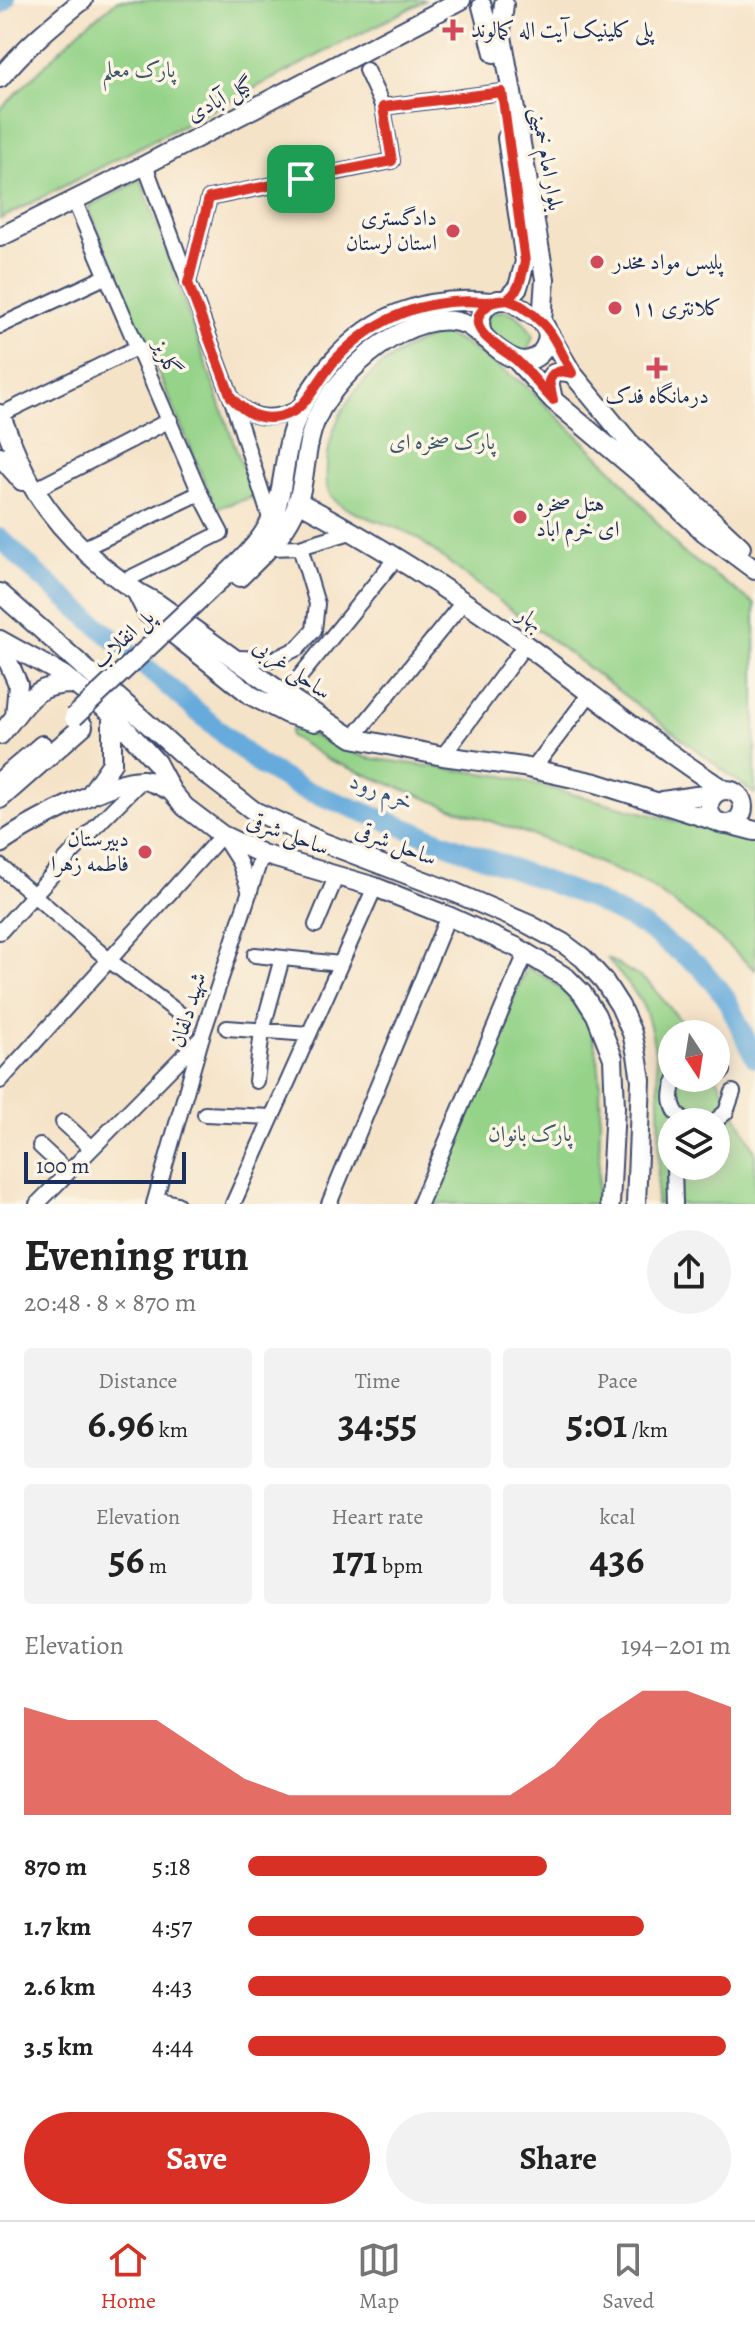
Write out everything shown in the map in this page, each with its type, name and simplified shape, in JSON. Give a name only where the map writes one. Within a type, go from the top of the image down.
[{"type":"main road","points":[[0,78],[16,58],[83,0]]},
{"type":"main road","name":"گیل آبادی","points":[[0,237],[461,0]]},
{"type":"main road","points":[[478,3],[489,8],[507,2]]},
{"type":"main road","name":"بلوار امام خمینی","points":[[507,2],[501,31],[545,279],[543,323]]},
{"type":"main road","name":"بلوار امام خمینی","points":[[478,3],[502,92],[525,262],[518,287],[498,301]]},
{"type":"main road","points":[[208,600],[271,521],[277,507],[291,432],[321,377],[337,358],[378,323],[402,311],[459,299],[513,301],[543,323],[572,373],[629,442],[755,559]]},
{"type":"main road","points":[[486,339],[479,319],[481,313],[498,301]]},
{"type":"main road","points":[[208,600],[272,548],[297,501],[309,437],[318,414],[336,386],[391,337],[429,323],[466,325],[516,360],[553,400],[704,532],[755,570]]},
{"type":"main road","points":[[516,360],[531,360],[543,351],[548,336],[543,323]]},
{"type":"main road","points":[[553,400],[549,381],[553,374],[561,371],[572,373]]},
{"type":"main road","name":"ساحلی غربی","points":[[0,415],[34,490],[84,548],[129,587],[157,603],[285,695],[345,733],[443,756],[533,769],[596,783],[755,831]]},
{"type":"main road","points":[[0,456],[21,481],[34,490]]},
{"type":"main road","name":"بهار","points":[[297,501],[354,531],[464,601],[688,767],[755,812]]},
{"type":"main road","points":[[129,587],[147,613],[252,696],[287,714],[345,733]]},
{"type":"main road","name":"ساحل شرقی","points":[[0,593],[9,610],[230,795],[254,811],[528,924],[583,958],[604,981],[632,1033],[637,1055],[641,1080],[636,1204]]},
{"type":"main road","name":"پل انقلاب","points":[[79,721],[208,600]]},
{"type":"main road","points":[[0,642],[18,684],[15,718]]},
{"type":"main road","name":"ساحلی شرقی","points":[[0,642],[76,684],[112,714],[156,762],[172,792],[185,807],[222,835],[262,854],[375,887],[448,916],[558,971],[582,993],[608,1038],[613,1058],[615,1083],[610,1204]]},
{"type":"main road","points":[[0,735],[40,689],[54,684],[76,684]]},
{"type":"main road","points":[[89,796],[112,763],[112,714]]},
{"type":"main road","points":[[0,781],[79,721]]},
{"type":"main road","points":[[0,799],[79,721]]},
{"type":"main road","points":[[675,799],[691,786],[693,778],[688,767]]},
{"type":"main road","points":[[0,844],[89,796],[142,780],[172,792]]},
{"type":"main road","points":[[656,801],[727,794],[743,805],[736,821],[723,823],[712,817],[710,800],[727,794]]},
{"type":"main road","points":[[287,862],[300,861],[308,856],[310,849],[309,843],[294,830]]},
{"type":"main road","points":[[333,876],[315,864],[315,857],[320,852],[341,849]]},
{"type":"street","points":[[188,283],[209,198],[392,161],[383,107],[366,70]]},
{"type":"street","points":[[383,107],[502,92]]},
{"type":"street","points":[[145,165],[231,397],[271,521]]},
{"type":"street","name":"گلریز","points":[[74,200],[200,493],[221,533],[129,587]]},
{"type":"street","points":[[0,326],[107,276]]},
{"type":"street","points":[[0,415],[138,347]]},
{"type":"street","points":[[231,397],[243,411],[263,418],[291,413],[303,406]]},
{"type":"street","points":[[34,490],[170,420]]},
{"type":"street","points":[[84,548],[200,493]]},
{"type":"street","points":[[272,548],[300,547],[354,531]]},
{"type":"street","points":[[236,658],[275,659],[298,648],[314,630],[317,604],[300,547]]},
{"type":"street","points":[[285,695],[396,558]]},
{"type":"street","points":[[345,733],[464,601]]},
{"type":"street","points":[[443,756],[525,645]]},
{"type":"street","points":[[533,769],[589,695]]},
{"type":"street","points":[[0,932],[142,780]]},
{"type":"street","points":[[0,1081],[222,835],[239,862],[250,892]]},
{"type":"street","name":"شهید دلفان","points":[[155,1202],[202,1036],[262,854]]},
{"type":"street","points":[[0,866],[110,961],[184,1017]]},
{"type":"street","points":[[316,925],[333,876]]},
{"type":"street","points":[[233,1204],[375,887]]},
{"type":"street","points":[[329,1204],[448,916]]},
{"type":"street","points":[[420,1204],[526,953]]},
{"type":"street","points":[[255,955],[340,964]]},
{"type":"street","points":[[256,1081],[262,1031],[282,958]]},
{"type":"street","points":[[227,1028],[309,1034]]},
{"type":"street","points":[[37,1204],[202,1036]]},
{"type":"street","points":[[727,1108],[733,1092]]},
{"type":"street","points":[[205,1114],[272,1117]]},
{"type":"street","points":[[63,1122],[90,1147]]},
{"type":"street","points":[[40,1146],[68,1172]]},
{"type":"street","points":[[674,1180],[675,1204]]},
{"type":"street","points":[[155,1202],[177,1204]]},
{"type":"green space","name":"پارک معلم","points":[[118,0],[426,0],[0,219],[0,110],[80,30]]},
{"type":"green space","points":[[141,180],[253,497],[216,508],[88,207]]},
{"type":"green space","points":[[507,311],[523,321],[533,336],[527,352],[519,353],[485,327],[488,313]]},
{"type":"green space","name":"پارک صخره ای","points":[[441,333],[463,343],[525,385],[614,471],[681,551],[755,604],[755,794],[417,538],[355,512],[334,499],[327,486],[328,454],[333,432],[353,394],[383,364]]},
{"type":"green space","points":[[295,729],[368,758],[504,776],[755,842],[755,970],[704,925],[647,884],[543,839],[446,806],[329,760],[290,736],[290,731]]},
{"type":"green space","points":[[607,958],[648,982],[680,1020],[658,1020],[658,1081],[652,1033],[643,1005]]},
{"type":"green space","name":"پارک بانوان","points":[[527,967],[550,980],[581,1011],[596,1048],[600,1092],[597,1204],[422,1204]]},
{"type":"green space","points":[[658,1092],[724,1092],[755,1151],[755,1204],[656,1204],[658,1174],[658,1180],[730,1180],[730,1108],[659,1107]]},
{"type":"waterway","name":"خرم رود","points":[[0,4],[5,0]]},
{"type":"waterway","name":"خرم رود","points":[[0,538],[257,763],[300,788],[590,898],[643,926],[700,967],[725,996],[755,1058]]},
{"type":"place","name":"پلی کلینیک آیت اله کمالوند","points":[[453,30]]},
{"type":"place","name":"دادگستری استان لرستان","points":[[453,231]]},
{"type":"place","name":"پلیس مواد مخدر","points":[[597,262]]},
{"type":"place","name":"کلانتری ۱۱","points":[[615,308]]},
{"type":"place","name":"درمانگاه فدک","points":[[657,368]]},
{"type":"place","name":"هتل صخره ای خرم اباد","points":[[520,517]]},
{"type":"place","name":"دبیرستان فاطمه زهرا","points":[[145,852]]},
{"type":"route","points":[[301,179],[209,198],[188,283],[231,397],[243,411],[263,418],[291,413],[303,406],[337,358],[378,323],[402,311],[459,299],[491,302],[498,300],[506,300],[513,301],[542,322],[572,373],[561,371],[553,374],[549,381],[553,400],[516,360],[486,339],[480,327],[479,319],[486,306],[506,300],[518,287],[525,262],[502,92],[383,107],[392,161],[301,179]]}]
